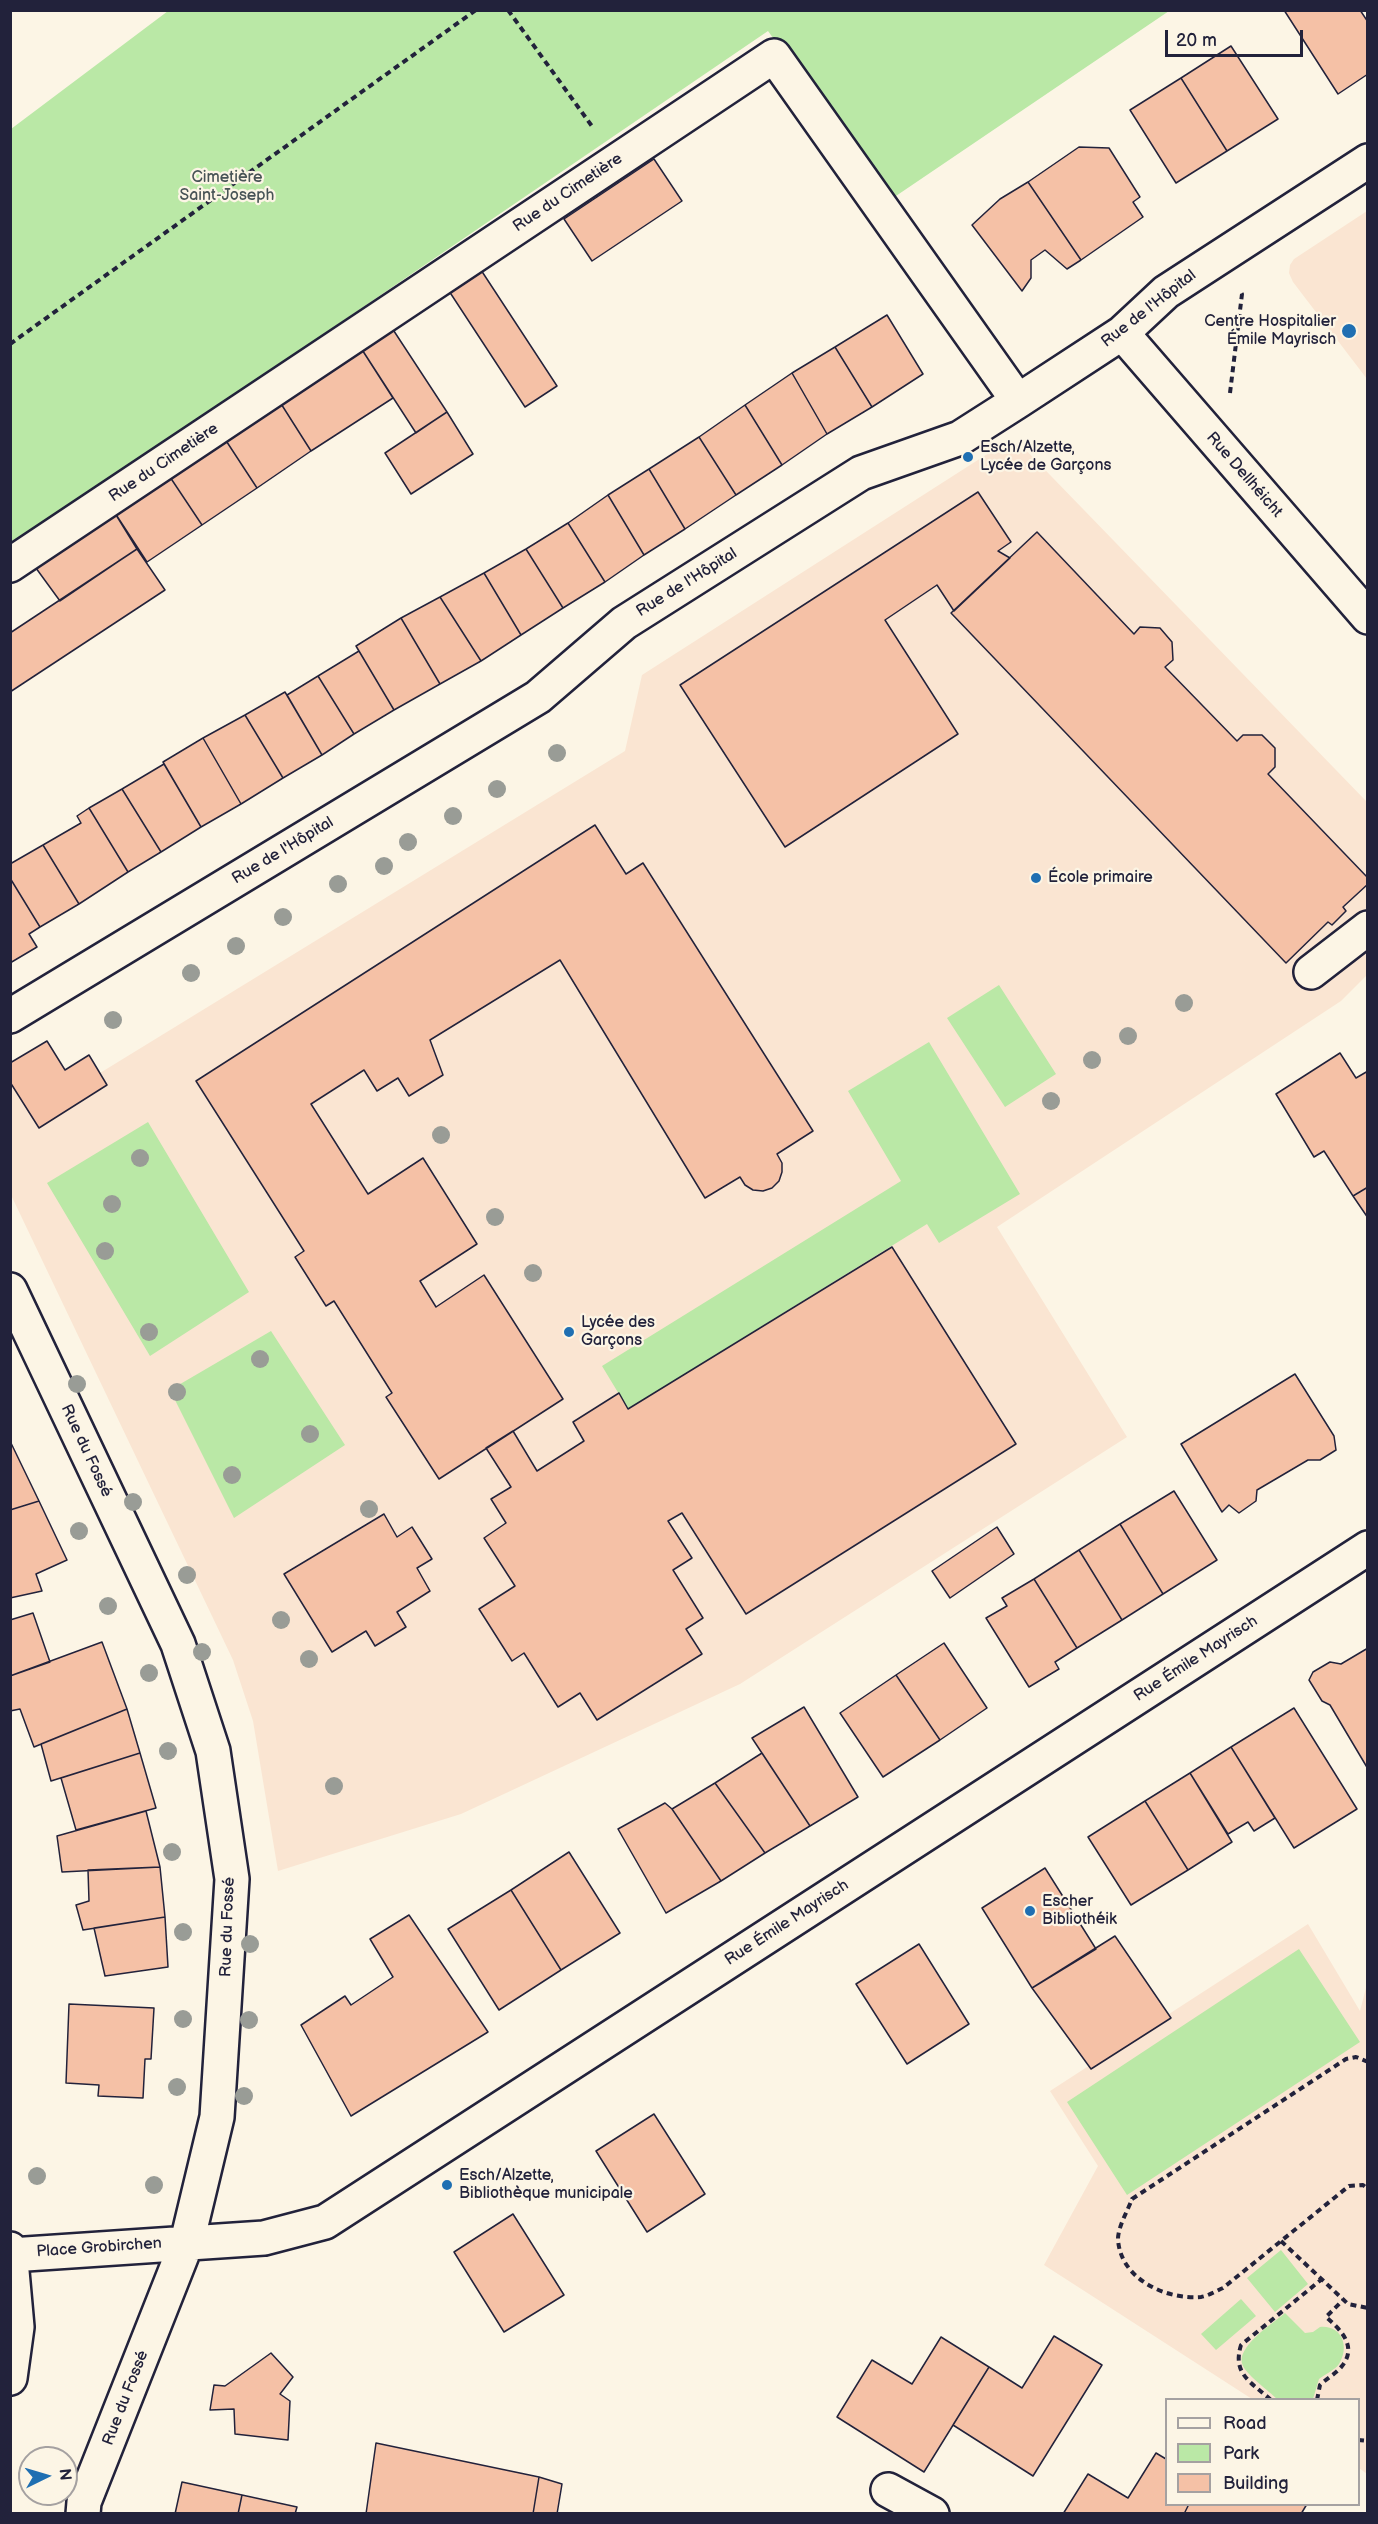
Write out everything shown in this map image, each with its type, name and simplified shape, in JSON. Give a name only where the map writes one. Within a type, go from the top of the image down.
[{"type":"street","name":"Rue du Cimetière","points":[[10,565],[774,56],[1018,401]]},
{"type":"street","name":"Rue de l'Hôpital","points":[[10,1016],[538,697],[624,623],[861,473],[960,438],[1122,333],[1166,292],[1368,161]]},
{"type":"street","name":"Rue Dellhéicht","points":[[1122,333],[1368,617]]},
{"type":"street","points":[[1311,972],[1368,928]]},
{"type":"street","name":"Rue du Fossé","points":[[10,1290],[178,1644],[213,1751],[232,1880],[217,2117],[187,2242],[84,2502],[83,2514]]},
{"type":"street","name":"Rue Émile Mayrisch","points":[[187,2242],[264,2238],[326,2222],[1368,1548]]},
{"type":"street","name":"Place Grobirchen","points":[[11,2252],[187,2242]]},
{"type":"street","points":[[10,2378],[17,2327],[11,2252]]},
{"type":"street","points":[[888,2490],[932,2514]]},
{"type":"path","points":[[10,344],[476,10]]},
{"type":"path","points":[[508,10],[617,160]]},
{"type":"path","points":[[1216,259],[1242,294],[1223,450]]},
{"type":"path","points":[[1368,2062],[1356,2057],[1346,2059],[1132,2199],[1118,2238],[1125,2260],[1141,2281],[1163,2292],[1188,2297],[1204,2297],[1222,2288],[1349,2186],[1363,2185],[1368,2189]]},
{"type":"path","points":[[1281,2241],[1348,2304],[1368,2308]]},
{"type":"path","points":[[1269,2398],[1242,2374],[1237,2357],[1241,2345],[1322,2279]]},
{"type":"path","points":[[1317,2398],[1320,2385],[1342,2366],[1347,2355],[1348,2343],[1343,2332],[1326,2317],[1343,2300]]},
{"type":"shaded area","name":"Centre Hospitalier Émile Mayrisch","points":[[1367,211],[1367,379],[1293,282],[1289,273],[1294,259]]},
{"type":"shaded area","name":"Lycée des Garçons","points":[[1006,442],[1020,444],[1367,802],[1367,975],[1341,1001],[997,1227],[1127,1437],[740,1684],[461,1814],[278,1871],[253,1721],[233,1660],[11,1195],[11,1063],[47,1041],[65,1070],[89,1055],[100,1073],[625,751],[642,675]]},
{"type":"shaded area","points":[[1308,1924],[1360,2011],[1367,1984],[1367,2474],[1360,2469],[1360,2398],[1250,2398],[1044,2265],[1098,2166],[1050,2091]]},
{"type":"green space","name":"Cimetière Saint-Joseph","points":[[168,11],[1169,11],[890,200],[768,31],[11,547],[11,129]]},
{"type":"green space","points":[[999,985],[1056,1074],[1005,1107],[947,1018]]},
{"type":"green space","points":[[929,1042],[1020,1194],[939,1243],[927,1224],[628,1409],[602,1366],[901,1181],[848,1091]]},
{"type":"green space","points":[[148,1122],[249,1292],[150,1356],[47,1183]]},
{"type":"green space","points":[[271,1331],[345,1445],[234,1518],[170,1390]]},
{"type":"green space","points":[[1299,1949],[1360,2042],[1127,2195],[1067,2102]]},
{"type":"green space","points":[[1281,2250],[1308,2284],[1275,2312],[1247,2278]]},
{"type":"green space","points":[[1241,2299],[1256,2316],[1216,2350],[1201,2334]]},
{"type":"green space","points":[[1285,2313],[1305,2333],[1313,2332],[1320,2327],[1328,2327],[1339,2333],[1344,2344],[1342,2357],[1337,2366],[1319,2379],[1313,2398],[1276,2398],[1243,2366],[1244,2352],[1264,2330]]},
{"type":"building","points":[[1284,10],[1360,10],[1368,22],[1368,74],[1338,94]]},
{"type":"building","points":[[1231,46],[1278,119],[1227,151],[1181,78]]},
{"type":"building","points":[[1181,78],[1227,151],[1176,183],[1130,110]]},
{"type":"building","points":[[1079,147],[1109,148],[1140,197],[1133,202],[1143,217],[1081,260],[1028,182]]},
{"type":"building","points":[[654,159],[682,201],[592,261],[564,219]]},
{"type":"building","points":[[1028,182],[1081,260],[1067,269],[1045,250],[1031,260],[1031,278],[1022,291],[972,225],[1000,199]]},
{"type":"building","points":[[481,270],[557,386],[525,407],[449,291]]},
{"type":"building","points":[[887,315],[923,374],[872,407],[835,347]]},
{"type":"building","points":[[390,325],[447,412],[416,433],[359,345]]},
{"type":"building","points":[[359,345],[393,398],[311,451],[278,399]]},
{"type":"building","points":[[835,347],[872,407],[827,434],[792,373]]},
{"type":"building","points":[[792,373],[827,434],[782,465],[745,405]]},
{"type":"building","points":[[278,399],[311,451],[257,488],[223,436]]},
{"type":"building","points":[[745,405],[782,465],[736,495],[699,437]]},
{"type":"building","points":[[447,412],[473,454],[411,494],[385,453]]},
{"type":"building","points":[[223,436],[257,488],[202,525],[168,474]]},
{"type":"building","points":[[699,437],[736,495],[685,529],[649,469]]},
{"type":"building","points":[[649,469],[685,529],[644,555],[608,495]]},
{"type":"building","points":[[168,474],[202,525],[147,562],[113,510]]},
{"type":"building","points":[[978,492],[1011,542],[998,551],[1010,558],[954,611],[937,585],[885,620],[958,734],[785,847],[680,685]]},
{"type":"building","points":[[608,495],[644,555],[605,582],[568,523]]},
{"type":"building","points":[[113,510],[137,549],[60,601],[33,564]]},
{"type":"building","points":[[568,523],[605,582],[563,608],[526,549]]},
{"type":"building","points":[[1037,532],[1134,634],[1140,627],[1160,628],[1172,642],[1173,660],[1165,667],[1237,741],[1243,735],[1262,735],[1275,748],[1275,767],[1268,774],[1368,878],[1368,884],[1343,907],[1346,911],[1332,925],[1328,922],[1286,963],[951,613]]},
{"type":"building","points":[[137,549],[165,590],[10,692],[10,633]]},
{"type":"building","points":[[526,549],[563,608],[521,635],[484,573]]},
{"type":"building","points":[[484,573],[521,635],[481,661],[440,597]]},
{"type":"building","points":[[440,597],[481,661],[440,684],[401,618]]},
{"type":"building","points":[[401,618],[440,684],[394,710],[356,646]]},
{"type":"building","points":[[359,651],[394,710],[354,734],[318,676]]},
{"type":"building","points":[[318,676],[354,734],[322,755],[287,695]]},
{"type":"building","points":[[285,692],[322,755],[283,778],[245,715]]},
{"type":"building","points":[[245,715],[283,778],[241,804],[203,738]]},
{"type":"building","points":[[203,738],[241,804],[201,827],[163,762]]},
{"type":"building","points":[[164,764],[201,827],[161,852],[122,789]]},
{"type":"building","points":[[122,789],[161,852],[128,872],[89,808]]},
{"type":"building","points":[[89,808],[128,872],[79,904],[43,845],[81,823],[77,816]]},
{"type":"building","points":[[595,825],[626,874],[643,863],[813,1131],[777,1154],[782,1163],[782,1172],[779,1181],[772,1188],[763,1191],[753,1190],[745,1185],[740,1177],[705,1198],[560,960],[430,1040],[443,1075],[409,1096],[398,1078],[377,1091],[364,1070],[311,1104],[368,1194],[423,1158],[477,1244],[420,1281],[436,1307],[484,1275],[563,1399],[439,1479],[386,1397],[392,1393],[334,1301],[326,1306],[295,1257],[304,1251],[196,1081]]},
{"type":"building","points":[[43,845],[79,904],[40,927],[10,878],[10,864]]},
{"type":"building","points":[[10,878],[40,927],[29,934],[37,947],[10,963]]},
{"type":"building","points":[[47,1041],[65,1070],[89,1055],[107,1085],[39,1128],[10,1082],[10,1063]]},
{"type":"building","points":[[1340,1053],[1356,1078],[1368,1071],[1368,1187],[1353,1196],[1324,1151],[1314,1157],[1276,1094]]},
{"type":"building","points":[[1368,1187],[1368,1218],[1353,1196]]},
{"type":"building","points":[[892,1247],[1016,1444],[746,1614],[682,1513],[668,1521],[692,1558],[673,1570],[703,1618],[686,1629],[702,1654],[597,1720],[580,1693],[558,1707],[524,1653],[512,1661],[479,1609],[515,1586],[484,1538],[506,1523],[491,1499],[511,1487],[486,1448],[513,1431],[537,1471],[584,1441],[573,1422],[619,1393],[628,1409]]},
{"type":"building","points":[[1295,1374],[1334,1436],[1336,1450],[1320,1460],[1308,1460],[1257,1490],[1256,1501],[1239,1513],[1229,1505],[1222,1512],[1181,1444]]},
{"type":"building","points":[[10,1441],[39,1501],[10,1510]]},
{"type":"building","points":[[1174,1491],[1217,1560],[1163,1594],[1120,1524]]},
{"type":"building","points":[[39,1501],[67,1560],[36,1574],[42,1591],[10,1598],[10,1510]]},
{"type":"building","points":[[384,1514],[397,1537],[412,1527],[432,1559],[417,1568],[430,1591],[397,1612],[406,1627],[375,1646],[366,1631],[332,1652],[284,1574]]},
{"type":"building","points":[[1120,1524],[1163,1594],[1122,1620],[1079,1550]]},
{"type":"building","points":[[997,1527],[1014,1554],[950,1598],[932,1571]]},
{"type":"building","points":[[1079,1550],[1122,1620],[1077,1648],[1034,1579]]},
{"type":"building","points":[[1034,1579],[1077,1648],[1055,1662],[1059,1669],[1029,1687],[986,1618],[1007,1606],[1002,1598]]},
{"type":"building","points":[[33,1613],[50,1662],[10,1676],[10,1620]]},
{"type":"building","points":[[102,1642],[127,1709],[34,1747],[20,1709],[10,1711],[10,1676]]},
{"type":"building","points":[[944,1643],[987,1708],[940,1740],[896,1675]]},
{"type":"building","points":[[1368,1648],[1368,1769],[1330,1705],[1322,1701],[1309,1680],[1313,1672],[1330,1662],[1341,1664]]},
{"type":"building","points":[[896,1675],[940,1740],[883,1777],[840,1713]]},
{"type":"building","points":[[804,1707],[858,1797],[810,1826],[752,1738]]},
{"type":"building","points":[[1294,1708],[1357,1809],[1294,1848],[1231,1747]]},
{"type":"building","points":[[127,1709],[140,1753],[51,1781],[41,1744]]},
{"type":"building","points":[[1231,1747],[1275,1818],[1254,1831],[1248,1822],[1228,1834],[1190,1773]]},
{"type":"building","points":[[140,1753],[156,1808],[76,1830],[61,1778]]},
{"type":"building","points":[[762,1753],[810,1826],[765,1853],[715,1783]]},
{"type":"building","points":[[1190,1773],[1232,1842],[1188,1870],[1145,1801]]},
{"type":"building","points":[[715,1783],[765,1853],[721,1881],[672,1809]]},
{"type":"building","points":[[1145,1801],[1188,1870],[1131,1905],[1088,1837]]},
{"type":"building","points":[[665,1803],[672,1809],[721,1881],[666,1913],[618,1829]]},
{"type":"building","points":[[146,1811],[160,1867],[62,1872],[57,1836]]},
{"type":"building","points":[[569,1852],[620,1933],[561,1970],[511,1890]]},
{"type":"building","points":[[160,1867],[165,1917],[83,1930],[76,1905],[89,1901],[88,1870]]},
{"type":"building","points":[[1045,1868],[1096,1949],[1032,1988],[982,1908]]},
{"type":"building","points":[[511,1890],[561,1970],[499,2010],[448,1929]]},
{"type":"building","points":[[409,1915],[488,2032],[351,2116],[301,2025],[345,1996],[351,2005],[393,1977],[370,1939]]},
{"type":"building","points":[[165,1917],[168,1967],[105,1976],[94,1928]]},
{"type":"building","points":[[1115,1936],[1171,2018],[1091,2069],[1032,1988]]},
{"type":"building","points":[[919,1944],[969,2024],[907,2064],[856,1984]]},
{"type":"building","points":[[69,2004],[154,2008],[151,2059],[145,2059],[143,2098],[98,2096],[99,2085],[66,2083]]},
{"type":"building","points":[[654,2114],[705,2194],[647,2232],[596,2151]]},
{"type":"building","points":[[513,2214],[564,2295],[504,2332],[454,2252]]},
{"type":"building","points":[[1054,2336],[1102,2365],[1033,2476],[953,2425],[989,2367],[1022,2388]]},
{"type":"building","points":[[941,2337],[989,2367],[924,2472],[837,2417],[872,2360],[912,2384]]},
{"type":"building","points":[[271,2353],[293,2377],[280,2394],[290,2401],[288,2440],[235,2434],[234,2409],[210,2410],[214,2385],[225,2386]]},
{"type":"building","points":[[376,2443],[539,2477],[533,2514],[366,2514]]},
{"type":"building","points":[[1156,2453],[1165,2458],[1165,2506],[1188,2506],[1184,2514],[1063,2514],[1088,2474],[1128,2498]]},
{"type":"building","points":[[539,2477],[562,2484],[557,2514],[533,2514]]},
{"type":"building","points":[[182,2482],[242,2495],[238,2514],[175,2514]]},
{"type":"building","points":[[242,2495],[297,2507],[295,2514],[238,2514]]},
{"type":"building","points":[[1188,2506],[1306,2506],[1301,2514],[1184,2514]]},
{"type":"place","name":"Centre Hospitalier Émile Mayrisch","points":[[1349,331]]},
{"type":"place","name":"Esch/Alzette, Lycée de Garçons","points":[[968,457]]},
{"type":"place","name":"École primaire","points":[[1036,878]]},
{"type":"place","name":"Lycée des Garçons","points":[[569,1332]]},
{"type":"place","name":"Escher Bibliothéik","points":[[1030,1911]]},
{"type":"place","name":"Esch/Alzette, Bibliothèque municipale","points":[[447,2185]]}]
